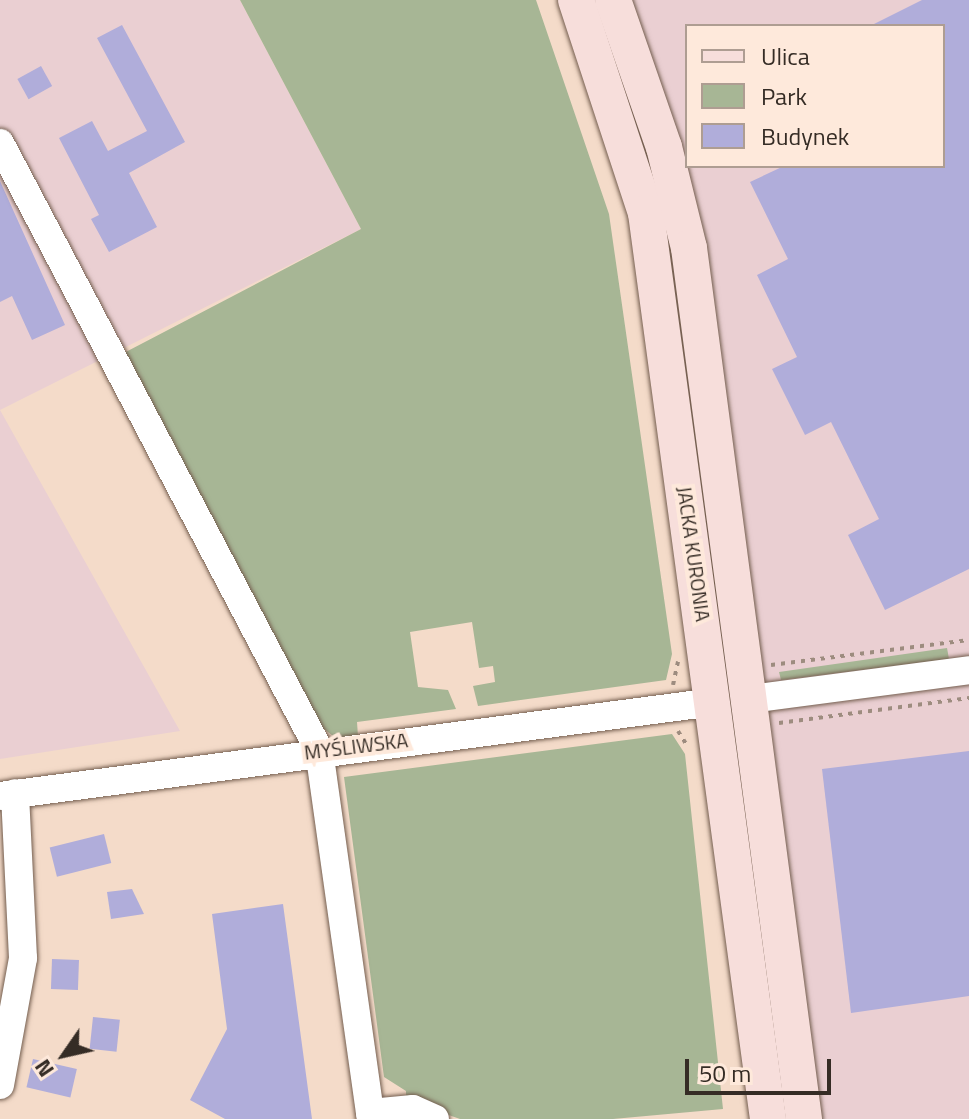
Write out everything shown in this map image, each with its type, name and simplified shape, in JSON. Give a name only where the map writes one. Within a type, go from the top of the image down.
[{"type":"main road","name":"JACKA KURONIA","points":[[576,0],[646,213],[768,1119]]},
{"type":"main road","name":"JACKA KURONIA","points":[[613,0],[664,147],[689,248],[804,1119]]},
{"type":"main road","points":[[714,702],[750,699]]},
{"type":"street","points":[[0,143],[319,750],[370,1116],[413,1109],[435,1119]]},
{"type":"street","points":[[750,699],[969,670]]},
{"type":"street","name":"MYŚLIWSKA","points":[[7,794],[319,750],[714,702]]},
{"type":"street","points":[[0,1085],[23,958],[7,794]]},
{"type":"path","points":[[769,665],[969,640]]},
{"type":"path","points":[[673,684],[680,655]]},
{"type":"path","points":[[779,723],[969,698]]},
{"type":"shaded area","points":[[0,0],[240,0],[361,229],[0,410]]},
{"type":"shaded area","points":[[580,0],[969,0],[969,1119],[772,1119],[659,268]]},
{"type":"shaded area","points":[[0,410],[180,731],[0,759]]},
{"type":"green space","points":[[240,0],[536,0],[609,214],[672,654],[666,680],[478,706],[473,686],[495,682],[493,666],[479,668],[472,622],[410,632],[418,687],[448,690],[456,709],[357,722],[358,736],[338,740],[323,728],[120,355],[361,229]]},
{"type":"green space","points":[[947,648],[949,659],[781,680],[779,672]]},
{"type":"green space","points":[[672,734],[685,754],[723,1109],[613,1119],[460,1119],[406,1100],[406,1091],[384,1077],[344,777]]},
{"type":"building","points":[[922,0],[969,0],[969,569],[885,610],[848,535],[879,519],[831,422],[805,435],[772,369],[797,357],[757,275],[788,259],[750,182],[780,168],[945,168],[945,24],[874,24]]},
{"type":"building","points":[[122,25],[185,142],[129,173],[157,227],[109,252],[91,219],[99,215],[59,138],[92,121],[108,151],[147,131],[97,38]]},
{"type":"building","points":[[41,66],[52,86],[29,99],[17,79]]},
{"type":"building","points":[[0,181],[65,325],[32,340],[12,296],[0,302]]},
{"type":"building","points":[[969,751],[969,996],[851,1013],[822,769]]},
{"type":"building","points":[[104,834],[111,863],[57,877],[50,848]]},
{"type":"building","points":[[132,889],[144,914],[111,919],[107,892]]},
{"type":"building","points":[[283,904],[312,1119],[225,1119],[190,1100],[227,1029],[212,914]]},
{"type":"building","points":[[52,959],[79,960],[78,990],[51,989]]},
{"type":"building","points":[[93,1017],[120,1020],[117,1052],[90,1049]]},
{"type":"building","points":[[33,1059],[77,1069],[70,1097],[26,1087]]}]
